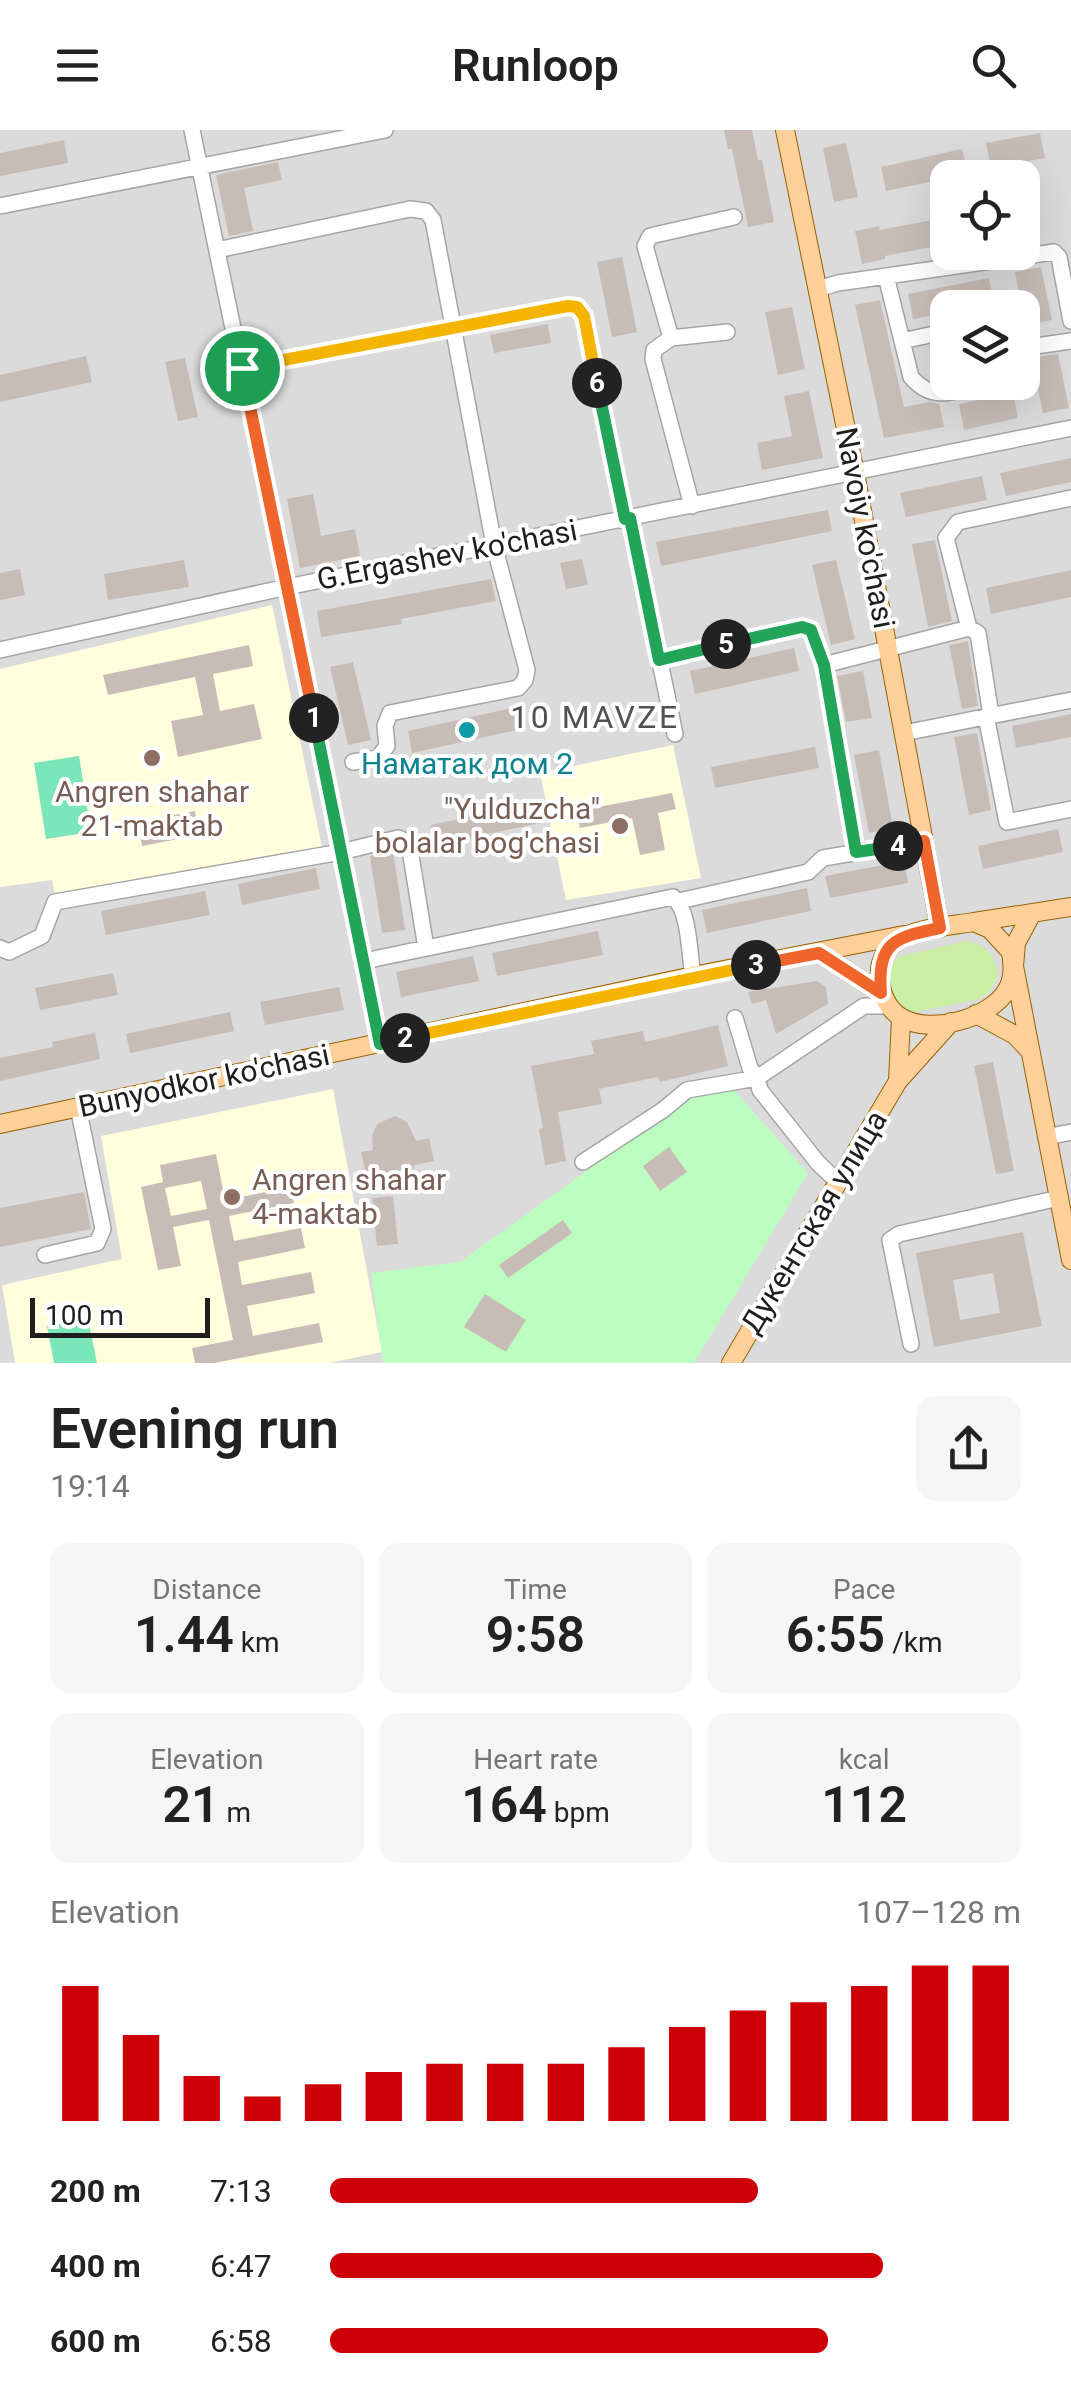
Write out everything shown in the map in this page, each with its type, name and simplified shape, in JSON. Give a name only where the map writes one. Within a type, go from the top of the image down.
[{"type":"main road","name":"Navoiy ko'chasi","points":[[785,130],[855,473],[940,928]]},
{"type":"main road","points":[[898,1081],[891,1006],[879,968],[884,952],[904,936],[1071,906]]},
{"type":"main road","points":[[819,953],[921,1024],[951,1022],[990,1008],[1002,998],[1009,987],[1016,943],[1032,915]]},
{"type":"main road","points":[[974,922],[1004,942],[1011,952],[1071,1260]]},
{"type":"main road","name":"Bunyodkor ko'chasi","points":[[0,1124],[694,976],[904,936]]},
{"type":"main road","points":[[976,1014],[1015,1034],[1030,1050]]},
{"type":"main road","name":"Дукентская улица","points":[[731,1363],[898,1081],[951,1022]]},
{"type":"street","points":[[192,130],[380,1044]]},
{"type":"street","points":[[0,206],[386,130]]},
{"type":"street","points":[[218,250],[410,208],[426,210],[433,220],[494,545],[527,670],[518,688],[390,713],[385,726],[387,746],[378,758],[353,762]]},
{"type":"street","points":[[671,338],[645,246],[650,236],[734,217]]},
{"type":"street","points":[[818,290],[838,282],[1054,252],[1059,257],[1071,321]]},
{"type":"street","points":[[886,276],[911,377],[930,392]]},
{"type":"street","points":[[242,368],[453,326],[577,307],[584,316],[675,734]]},
{"type":"street","points":[[692,506],[653,359],[654,350],[671,338],[727,332]]},
{"type":"street","points":[[902,341],[930,336]]},
{"type":"street","points":[[1040,345],[1071,340]]},
{"type":"street","name":"G.Ergashev ko'chasi","points":[[0,650],[287,587],[1071,428]]},
{"type":"street","points":[[1071,498],[958,522],[946,538],[969,628],[978,634],[1003,816],[1007,822],[1071,809]]},
{"type":"street","points":[[659,660],[802,627],[811,630],[824,665],[856,852]]},
{"type":"street","points":[[824,665],[969,628]]},
{"type":"street","points":[[904,733],[1071,700]]},
{"type":"street","points":[[0,948],[9,952],[42,936],[54,902],[341,852],[398,838],[410,850],[426,948]]},
{"type":"street","points":[[364,960],[670,897],[679,902],[808,872],[824,858],[924,841]]},
{"type":"street","points":[[679,902],[694,976]]},
{"type":"street","points":[[584,1162],[687,1090],[757,1078],[864,1006],[891,1006]]},
{"type":"street","points":[[735,1018],[760,1090],[838,1182]]},
{"type":"street","points":[[45,1255],[96,1243],[103,1229],[78,1107]]},
{"type":"street","points":[[1046,1137],[1071,1132]]},
{"type":"street","points":[[912,1344],[890,1240],[900,1234],[1058,1198]]},
{"type":"shaded area","points":[[0,130],[1071,130],[1071,1363],[0,1363]]},
{"type":"shaded area","name":"Angren shahar 21-maktab","points":[[272,605],[322,847],[55,896],[52,880],[0,887],[0,669]]},
{"type":"shaded area","name":"\"Yulduzcha\" bolalar bog'chasi","points":[[673,745],[701,878],[566,900],[540,773]]},
{"type":"shaded area","name":"Angren shahar 4-maktab","points":[[333,1089],[382,1352],[329,1363],[15,1363],[2,1285],[122,1259],[101,1136]]},
{"type":"green space","points":[[79,756],[91,832],[46,839],[34,763]]},
{"type":"green space","points":[[965,941],[984,948],[995,962],[998,977],[990,991],[980,999],[915,1012],[898,1006],[886,982],[889,968],[898,957]]},
{"type":"green space","points":[[732,1088],[808,1173],[694,1363],[383,1363],[371,1273],[460,1262],[687,1099]]},
{"type":"green space","points":[[88,1319],[97,1363],[54,1363],[47,1326]]},
{"type":"building","points":[[724,130],[752,130],[774,222],[748,227],[732,149],[728,149]]},
{"type":"building","points":[[1040,133],[1045,158],[989,160],[986,143]]},
{"type":"building","points":[[64,140],[68,163],[0,176],[0,153]]},
{"type":"building","points":[[846,143],[858,197],[834,202],[823,148]]},
{"type":"building","points":[[962,149],[965,160],[930,160],[930,182],[886,191],[881,167]]},
{"type":"building","points":[[278,162],[282,180],[244,188],[253,231],[229,236],[216,175]]},
{"type":"building","points":[[930,220],[930,247],[862,264],[855,231],[879,226],[880,230]]},
{"type":"building","points":[[622,257],[637,332],[612,337],[597,262]]},
{"type":"building","points":[[1040,267],[1052,320],[1040,322],[1040,290],[1018,290],[1015,272]]},
{"type":"building","points":[[989,278],[991,290],[930,290],[930,316],[913,319],[908,294]]},
{"type":"building","points":[[880,300],[904,407],[939,404],[944,427],[884,438],[855,305]]},
{"type":"building","points":[[792,307],[805,369],[778,375],[765,312]]},
{"type":"building","points":[[548,324],[551,343],[494,353],[490,335]]},
{"type":"building","points":[[1058,354],[1069,408],[1043,413],[1040,357]]},
{"type":"building","points":[[86,356],[92,382],[0,402],[0,375]]},
{"type":"building","points":[[185,358],[198,417],[178,421],[165,362]]},
{"type":"building","points":[[809,391],[823,458],[762,470],[757,443],[792,436],[784,396]]},
{"type":"building","points":[[1014,400],[1018,418],[964,430],[959,404]]},
{"type":"building","points":[[1071,458],[1071,482],[1006,496],[1000,473]]},
{"type":"building","points":[[982,476],[987,500],[906,517],[900,493]]},
{"type":"building","points":[[313,494],[321,536],[355,529],[360,556],[300,568],[287,499]]},
{"type":"building","points":[[828,510],[832,531],[661,566],[656,542]]},
{"type":"building","points":[[935,540],[952,621],[928,627],[912,544]]},
{"type":"building","points":[[582,559],[588,585],[566,589],[560,563]]},
{"type":"building","points":[[184,560],[189,587],[108,600],[104,574]]},
{"type":"building","points":[[836,560],[855,639],[831,645],[812,565]]},
{"type":"building","points":[[20,569],[25,595],[0,600],[0,573]]},
{"type":"building","points":[[1071,570],[1071,597],[991,614],[986,588]]},
{"type":"building","points":[[491,579],[496,601],[401,619],[402,624],[321,637],[317,611]]},
{"type":"building","points":[[968,641],[978,706],[962,709],[949,645]]},
{"type":"building","points":[[249,645],[253,666],[213,674],[220,711],[254,704],[262,739],[178,757],[171,721],[203,715],[195,677],[108,695],[103,675]]},
{"type":"building","points":[[794,648],[799,671],[695,694],[690,671]]},
{"type":"building","points":[[353,662],[371,740],[348,745],[330,667]]},
{"type":"building","points":[[863,671],[872,718],[846,722],[837,676]]},
{"type":"building","name":"Наматак дом 2","points":[[521,706],[526,728],[412,753],[408,731]]},
{"type":"building","points":[[1071,714],[1071,737],[1016,748],[1012,726]]},
{"type":"building","points":[[977,733],[991,810],[969,815],[954,737]]},
{"type":"building","points":[[815,747],[819,768],[715,788],[711,767]]},
{"type":"building","points":[[879,750],[893,828],[869,833],[854,755]]},
{"type":"building","points":[[672,793],[676,809],[658,813],[665,850],[640,855],[632,818],[580,828],[577,811]]},
{"type":"building","points":[[540,802],[545,822],[435,845],[431,825]]},
{"type":"building","points":[[195,811],[199,835],[142,846],[138,822]]},
{"type":"building","points":[[1058,829],[1063,852],[983,869],[978,846]]},
{"type":"building","points":[[393,851],[405,930],[382,933],[370,856]]},
{"type":"building","points":[[904,861],[908,883],[830,898],[825,876]]},
{"type":"building","points":[[316,868],[320,889],[242,905],[238,884]]},
{"type":"building","points":[[807,888],[811,911],[707,933],[702,910]]},
{"type":"building","points":[[205,891],[210,915],[106,935],[101,911]]},
{"type":"building","points":[[598,931],[603,955],[497,976],[492,953]]},
{"type":"building","points":[[473,956],[479,981],[401,997],[396,972]]},
{"type":"building","points":[[113,973],[118,995],[40,1010],[35,988]]},
{"type":"building","points":[[817,981],[826,987],[828,1004],[776,1034],[766,1000],[752,1004],[748,992]]},
{"type":"building","points":[[339,987],[344,1010],[265,1025],[260,1002]]},
{"type":"building","points":[[230,1012],[234,1031],[130,1053],[126,1034]]},
{"type":"building","points":[[718,1025],[728,1066],[660,1082],[658,1077],[599,1089],[602,1104],[558,1112],[566,1161],[545,1165],[539,1129],[543,1128],[531,1066],[594,1054],[591,1041],[643,1031],[645,1042]]},
{"type":"building","points":[[95,1033],[100,1059],[0,1081],[0,1058]]},
{"type":"building","points":[[993,1062],[1014,1171],[996,1174],[974,1066]]},
{"type":"building","points":[[395,1116],[407,1122],[416,1141],[429,1138],[434,1161],[415,1165],[409,1180],[396,1184],[380,1172],[366,1175],[361,1152],[373,1150],[372,1136],[377,1124]]},
{"type":"building","points":[[669,1147],[687,1172],[660,1191],[643,1166]]},
{"type":"building","points":[[216,1154],[225,1200],[291,1187],[294,1203],[229,1216],[234,1241],[301,1228],[305,1248],[238,1262],[242,1285],[311,1272],[315,1293],[247,1306],[253,1336],[319,1323],[323,1342],[214,1363],[195,1363],[192,1348],[233,1340],[209,1220],[173,1227],[181,1266],[158,1270],[141,1187],[163,1182],[160,1165]],"holes":[[[201,1181],[207,1209],[171,1216],[165,1188]]]},
{"type":"building","points":[[84,1192],[91,1229],[0,1247],[0,1208]]},
{"type":"building","points":[[393,1196],[398,1244],[377,1246],[372,1198]]},
{"type":"building","points":[[563,1220],[572,1233],[508,1278],[499,1265]]},
{"type":"building","points":[[1023,1232],[1042,1326],[934,1347],[916,1253]],"holes":[[[993,1273],[1000,1313],[960,1320],[953,1280]]]},
{"type":"building","points":[[485,1294],[526,1320],[506,1352],[464,1327]]},
{"type":"place","name":"Наматак дом 2","points":[[467,730]]},
{"type":"place","name":"Angren shahar 21-maktab","points":[[152,758]]},
{"type":"place","name":"\"Yulduzcha\" bolalar bog'chasi","points":[[620,826]]},
{"type":"place","name":"Angren shahar 4-maktab","points":[[232,1197]]},
{"type":"district","name":"10 MAVZE","points":[[595,717]]},
{"type":"route","points":[[577,307],[584,316],[625,519],[630,518],[659,660],[802,627],[811,630],[824,665],[856,852],[924,841],[940,928],[893,942],[884,952],[879,968],[881,993],[819,953],[380,1044],[242,368],[453,326],[577,307]]}]
